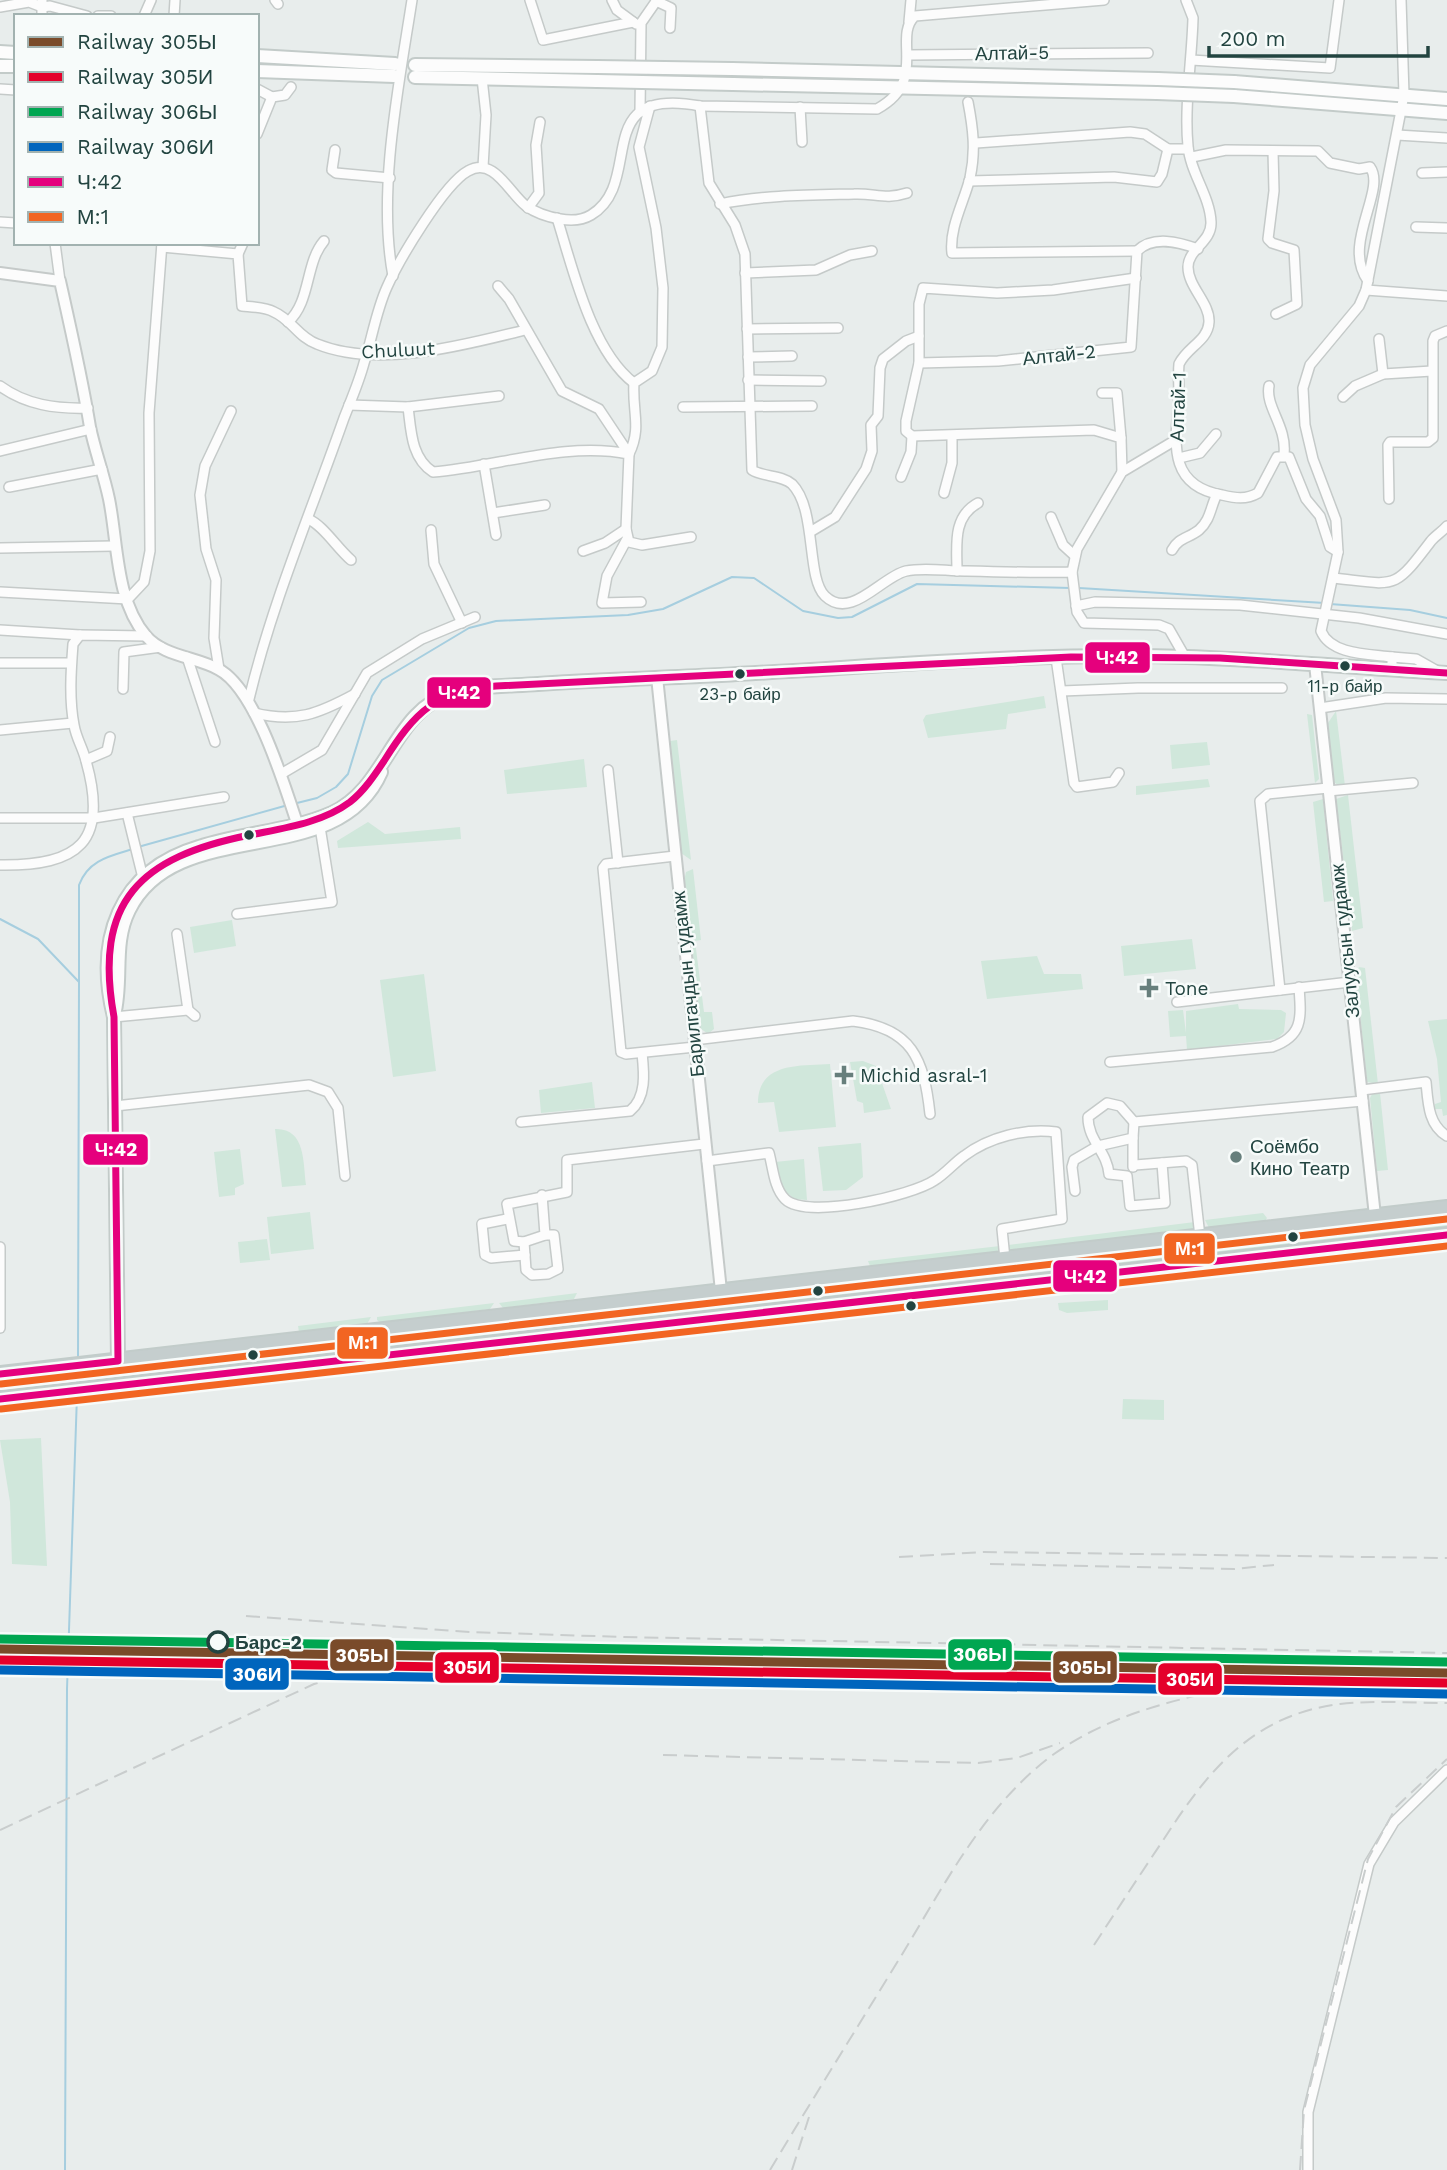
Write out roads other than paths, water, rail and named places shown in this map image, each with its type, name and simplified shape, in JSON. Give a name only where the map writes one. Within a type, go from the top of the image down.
[{"type":"highway","points":[[0,1374],[1447,1208]]},
{"type":"highway","points":[[0,1399],[1447,1234]]},
{"type":"highway","points":[[1039,1255],[1041,1280]]},
{"type":"highway","points":[[573,1308],[578,1332]]},
{"type":"main road","points":[[259,56],[395,70],[259,71]]},
{"type":"main road","points":[[1447,99],[1234,82],[907,71],[597,66],[415,71],[482,78],[1234,96],[1447,113]]},
{"type":"main road","points":[[111,1362],[114,1017],[119,997],[118,951],[122,928],[130,908],[146,887],[162,873],[201,856],[346,806],[384,762],[412,718],[452,692],[657,677],[1056,658],[1185,657],[1315,664],[1392,663],[1443,673]]},
{"type":"main road","points":[[114,1017],[108,996],[111,936],[122,903],[141,872],[199,847],[297,823],[320,827],[351,813],[366,801],[384,762]]},
{"type":"street","points":[[393,276],[387,229],[390,178],[402,56],[412,0]]},
{"type":"street","points":[[530,0],[542,40],[637,25]]},
{"type":"street","points":[[612,0],[617,9],[637,25]]},
{"type":"street","points":[[640,113],[637,25],[657,0],[671,8],[670,28]]},
{"type":"street","points":[[249,699],[275,603],[309,519],[385,291],[452,184],[466,172],[483,167],[492,170],[528,208],[557,218],[581,219],[600,208],[614,185],[627,130],[640,113],[650,106],[662,103],[877,109],[896,96],[902,88],[907,71],[911,0]]},
{"type":"street","points":[[909,22],[915,16],[1104,0]]},
{"type":"street","name":"Алтай-1","points":[[1186,0],[1193,19],[1190,153],[1212,223],[1206,241],[1198,248],[1188,267],[1209,322],[1205,335],[1184,355],[1180,364],[1174,441],[1190,483],[1217,494],[1247,498],[1258,494],[1277,457],[1284,454]]},
{"type":"street","points":[[1191,60],[1330,68],[1339,0]]},
{"type":"street","points":[[1392,663],[1330,644],[1321,631],[1338,552],[1336,520],[1313,459],[1305,425],[1303,388],[1310,365],[1359,306],[1367,285],[1404,95],[1401,0]]},
{"type":"street","points":[[0,7],[29,2],[42,8],[50,6],[80,14]]},
{"type":"street","name":"Алтай-5","points":[[908,55],[1148,53]]},
{"type":"street","points":[[482,78],[486,115],[483,167]]},
{"type":"street","points":[[259,90],[272,97],[285,95],[290,87]]},
{"type":"street","points":[[259,129],[272,97]]},
{"type":"street","points":[[968,102],[975,143],[952,253],[1137,251],[1153,241],[1181,242],[1198,248]]},
{"type":"street","points":[[634,383],[652,371],[662,347],[663,288],[656,228],[639,147],[650,106]]},
{"type":"street","points":[[701,106],[709,183],[741,241],[746,273],[752,470],[792,484],[801,500],[810,532],[818,583],[823,594],[833,602],[847,603],[861,598],[905,571],[1072,572]]},
{"type":"street","points":[[800,107],[802,142]]},
{"type":"street","points":[[528,208],[539,193],[536,145],[540,122]]},
{"type":"street","points":[[975,143],[1130,132],[1145,134],[1168,149],[1190,153],[1226,150],[1318,151],[1330,163],[1359,169],[1370,167],[1373,170],[1359,262],[1367,285]]},
{"type":"street","points":[[1397,135],[1447,138]]},
{"type":"street","points":[[969,181],[1114,177],[1157,182],[1163,174],[1168,149]]},
{"type":"street","points":[[335,150],[332,170],[336,173],[390,178]]},
{"type":"street","points":[[1273,150],[1274,191],[1268,239],[1272,243],[1294,250],[1297,304],[1276,314]]},
{"type":"street","points":[[1422,173],[1447,172]]},
{"type":"street","points":[[720,204],[769,197],[858,194],[881,198],[907,193]]},
{"type":"street","points":[[557,218],[586,308],[625,377],[634,383]]},
{"type":"street","points":[[1416,227],[1447,228]]},
{"type":"street","points":[[288,322],[297,311],[314,253],[324,241]]},
{"type":"street","points":[[55,245],[60,281],[102,469],[114,546],[128,599],[146,636],[161,647],[219,669],[249,699],[281,774],[297,823]]},
{"type":"street","points":[[0,592],[128,599],[144,582],[150,551],[149,413],[162,245],[237,254],[242,245]]},
{"type":"street","points":[[746,273],[816,270],[850,255],[872,251]]},
{"type":"street","name":"Алтай-2","points":[[919,363],[998,361],[1131,347],[1137,251]]},
{"type":"street","name":"Chuluut","points":[[237,254],[242,306],[275,312],[306,340],[320,346],[366,354],[456,346],[525,330]]},
{"type":"street","points":[[0,273],[60,281]]},
{"type":"street","points":[[1121,438],[1094,430],[912,436],[906,431],[906,421],[919,363],[919,304],[923,288],[997,293],[1053,290],[1136,278]]},
{"type":"street","points":[[1367,285],[1447,296]]},
{"type":"street","points":[[498,286],[562,391],[598,410],[629,454]]},
{"type":"street","points":[[747,329],[838,328]]},
{"type":"street","points":[[1389,499],[1390,442],[1428,442],[1433,438],[1433,341],[1435,336],[1447,331]]},
{"type":"street","points":[[810,532],[840,511],[866,469],[872,452],[871,425],[878,416],[883,359],[906,341],[919,336]]},
{"type":"street","points":[[1380,340],[1383,374]]},
{"type":"street","points":[[748,357],[792,356]]},
{"type":"street","points":[[1343,397],[1355,386],[1383,374],[1433,371]]},
{"type":"street","points":[[748,380],[821,381]]},
{"type":"street","points":[[634,383],[632,404],[638,435],[629,454],[626,534],[607,576],[602,603],[641,602]]},
{"type":"street","points":[[0,386],[22,399],[47,406],[88,408]]},
{"type":"street","points":[[1269,386],[1268,401],[1278,415],[1285,440],[1284,454],[1289,457],[1307,499],[1320,516],[1329,547],[1338,552]]},
{"type":"street","points":[[1102,393],[1117,393],[1122,472]]},
{"type":"street","points":[[349,405],[408,407],[499,396]]},
{"type":"street","points":[[683,407],[812,406]]},
{"type":"street","points":[[408,407],[412,442],[425,467],[433,472],[585,451],[608,449],[629,454]]},
{"type":"street","points":[[219,669],[214,638],[216,580],[206,549],[200,495],[205,467],[231,411]]},
{"type":"street","points":[[0,451],[91,429]]},
{"type":"street","points":[[1179,458],[1200,453],[1216,434]]},
{"type":"street","points":[[901,477],[911,452],[912,436]]},
{"type":"street","points":[[944,493],[951,463],[952,436]]},
{"type":"street","points":[[1174,441],[1160,452],[1129,464],[1122,472],[1075,556],[1072,572],[1076,604],[1084,623],[1159,625],[1169,629],[1185,657]]},
{"type":"street","points":[[484,464],[496,535]]},
{"type":"street","points":[[9,486],[102,469]]},
{"type":"street","points":[[1172,550],[1179,540],[1199,529],[1210,517],[1217,494]]},
{"type":"street","points":[[957,571],[958,526],[971,507],[978,503]]},
{"type":"street","points":[[493,513],[545,505]]},
{"type":"street","points":[[1051,517],[1063,545],[1075,556]]},
{"type":"street","points":[[309,519],[318,523],[331,543],[351,560]]},
{"type":"street","points":[[1334,578],[1387,583],[1398,580],[1447,526]]},
{"type":"street","points":[[431,530],[434,564],[462,623]]},
{"type":"street","points":[[626,534],[631,544],[642,545],[691,537]]},
{"type":"street","points":[[583,551],[626,534]]},
{"type":"street","points":[[0,548],[114,546]]},
{"type":"street","points":[[1076,604],[1199,603],[1359,618],[1447,634]]},
{"type":"street","points":[[281,774],[322,750],[368,673],[422,639],[475,617]]},
{"type":"street","points":[[0,630],[146,636]]},
{"type":"street","points":[[0,865],[31,865],[68,854],[82,842],[93,825],[86,760],[73,723],[71,663],[73,644],[80,635]]},
{"type":"street","points":[[123,689],[124,652],[161,647]]},
{"type":"street","points":[[187,657],[215,742]]},
{"type":"street","points":[[1056,658],[1074,783],[1077,787],[1113,782],[1119,773]]},
{"type":"street","points":[[0,663],[71,663]]},
{"type":"street","name":"Залуусын гудамж","points":[[1315,664],[1375,1216]]},
{"type":"street","name":"Барилгачдын гудамж","points":[[657,677],[721,1291]]},
{"type":"street","points":[[1062,691],[1282,688]]},
{"type":"street","points":[[254,713],[283,720],[335,705],[357,693]]},
{"type":"street","points":[[1320,708],[1386,698],[1447,699]]},
{"type":"street","points":[[0,730],[73,723]]},
{"type":"street","points":[[86,760],[107,751],[110,737]]},
{"type":"street","points":[[608,770],[618,863]]},
{"type":"street","points":[[1280,990],[1260,801],[1268,794],[1413,783]]},
{"type":"street","points":[[0,818],[94,818],[224,797]]},
{"type":"street","points":[[127,813],[141,872]]},
{"type":"street","points":[[237,914],[332,902],[320,827]]},
{"type":"street","points":[[675,856],[606,864],[603,868],[621,1052],[642,1053],[853,1021],[875,1024],[904,1040],[916,1054],[930,1114]]},
{"type":"street","points":[[114,1017],[191,1013],[177,934]]},
{"type":"street","points":[[1177,1002],[1350,982]]},
{"type":"street","points":[[1110,1062],[1272,1047],[1284,1043],[1292,1038],[1297,1029],[1300,1012],[1299,987]]},
{"type":"street","points":[[521,1122],[630,1111],[638,1102],[645,1077],[642,1053]]},
{"type":"street","points":[[1134,1122],[1362,1096],[1426,1082],[1432,1118],[1436,1127],[1447,1136]]},
{"type":"street","points":[[115,1106],[309,1085],[328,1092],[338,1108],[345,1176]]},
{"type":"street","points":[[1134,1122],[1114,1103],[1099,1106],[1088,1117],[1092,1139],[1108,1160],[1109,1174],[1124,1174],[1135,1165],[1186,1161],[1192,1164],[1200,1237]]},
{"type":"street","points":[[1134,1122],[1135,1165]]},
{"type":"street","points":[[707,1161],[769,1153],[776,1183],[784,1199],[804,1207],[839,1205],[882,1199],[915,1190],[936,1180],[967,1153],[998,1138],[1056,1132],[1062,1219],[1002,1229],[1005,1259]]},
{"type":"street","points":[[1075,1191],[1072,1167],[1074,1160],[1098,1146],[1133,1138]]},
{"type":"street","points":[[524,1242],[526,1270],[532,1275],[548,1274],[558,1269],[554,1235],[524,1242],[512,1239],[507,1204],[567,1192],[567,1160],[704,1144]]},
{"type":"street","points":[[1124,1174],[1130,1206],[1159,1206],[1165,1203],[1162,1163]]},
{"type":"street","points":[[542,1195],[545,1236]]},
{"type":"street","points":[[508,1219],[482,1224],[485,1255],[491,1258],[525,1255]]},
{"type":"street","points":[[0,1247],[0,1328]]},
{"type":"street","points":[[1308,2170],[1308,2112],[1369,1864],[1394,1822],[1447,1770]]},
{"type":"waterway","points":[[297,803],[317,798],[336,787],[348,774],[372,696],[382,680],[469,628],[496,621],[628,615],[663,609],[732,577],[754,578],[803,611],[838,618],[852,617],[917,584],[1070,588]]},
{"type":"waterway","points":[[1079,588],[1325,603]]},
{"type":"waterway","points":[[1330,604],[1410,610],[1447,618]]},
{"type":"waterway","points":[[138,847],[288,805]]},
{"type":"waterway","points":[[79,982],[79,885],[94,864],[133,849]]},
{"type":"waterway","points":[[0,919],[38,939],[79,982],[78,1358]]},
{"type":"waterway","points":[[77,1382],[78,1370]]},
{"type":"waterway","points":[[65,2170],[67,1689],[77,1395]]},
{"type":"railway","points":[[899,1557],[984,1552],[1447,1558]]},
{"type":"railway","points":[[990,1564],[1234,1569],[1274,1565]]},
{"type":"railway","points":[[246,1616],[471,1632],[623,1637],[1447,1653]]},
{"type":"railway","points":[[0,1830],[314,1684],[372,1668],[430,1663]]},
{"type":"railway","points":[[770,2170],[948,1877],[985,1823],[1006,1798],[1054,1754],[1091,1732],[1149,1708],[1211,1692]]},
{"type":"railway","points":[[1094,1945],[1196,1792],[1234,1751],[1256,1734],[1281,1720],[1309,1710],[1340,1704],[1447,1703]]},
{"type":"railway","points":[[663,1755],[978,1763],[1017,1758],[1060,1743]]},
{"type":"railway","points":[[1300,2170],[1304,2110],[1368,1859],[1396,1807],[1447,1759]]},
{"type":"railway","points":[[792,2170],[809,2117]]},
{"type":"rail line","name":"306Ы","points":[[0,1639],[1447,1662]]},
{"type":"rail line","name":"305Ы","points":[[0,1649],[1447,1673]]},
{"type":"rail line","name":"305И","points":[[0,1660],[1447,1683]]},
{"type":"rail line","name":"306И","points":[[0,1670],[1447,1694]]},
{"type":"place","name":"11-р байр","points":[[1345,666]]},
{"type":"place","name":"23-р байр","points":[[740,674]]},
{"type":"place","name":"Tone","points":[[1149,988]]},
{"type":"place","name":"Michid asral-1","points":[[844,1075]]},
{"type":"place","name":"Соёмбо Кино Театр","points":[[1236,1157]]},
{"type":"place","name":"Барс-2","points":[[218,1642]]}]
